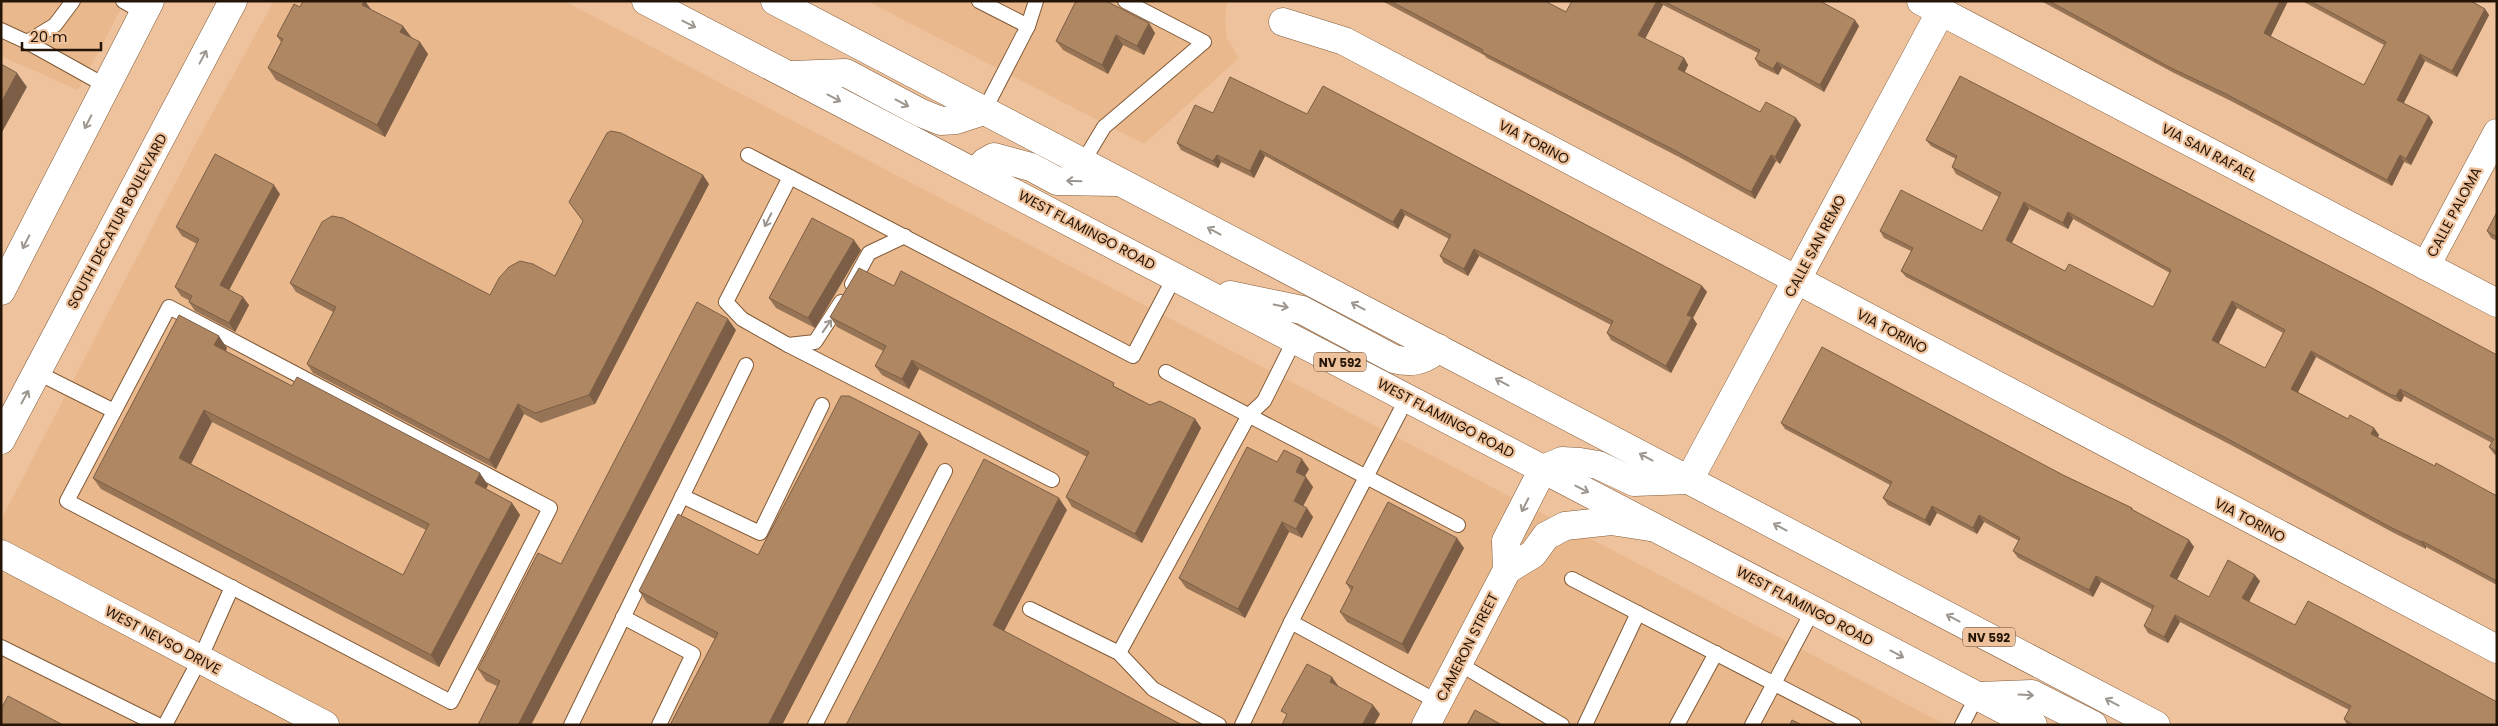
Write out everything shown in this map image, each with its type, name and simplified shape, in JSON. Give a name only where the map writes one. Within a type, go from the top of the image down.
[{"type":"main road","name":"SOUTH DECATUR BOULEVARD","points":[[1,440],[233,1]]},
{"type":"main road","name":"WEST FLAMINGO ROAD","points":[[646,1],[2033,725]]},
{"type":"main road","name":"NV 592","points":[[775,1],[2156,725]]},
{"type":"main road","points":[[1,291],[106,86],[139,5]]},
{"type":"main road","name":"VIA SAN RAFAEL","points":[[1931,6],[2497,303]]},
{"type":"main road","name":"CALLE SAN REMO","points":[[1689,480],[1796,281],[1931,6]]},
{"type":"main road","name":"VIA TORINO","points":[[1283,22],[1344,41],[2497,650]]},
{"type":"main road","points":[[790,75],[846,73],[921,113],[942,121],[956,120],[984,110]]},
{"type":"main road","name":"CALLE PALOMA","points":[[2426,266],[2497,133]]},
{"type":"main road","points":[[976,172],[985,162],[994,157],[1031,167],[1057,181],[1123,183]]},
{"type":"main road","points":[[1199,289],[1302,310],[1401,361],[1416,361],[1430,356],[1438,348]]},
{"type":"main road","points":[[1543,469],[1562,461],[1580,462],[1598,465],[1634,482],[1689,480]]},
{"type":"main road","name":"CAMERON STREET","points":[[1432,713],[1507,570],[1506,542],[1543,469]]},
{"type":"main road","points":[[1507,570],[1533,554],[1546,536],[1565,526],[1611,521],[1659,529]]},
{"type":"main road","name":"WEST NEVSO DRIVE","points":[[1,554],[325,725]]},
{"type":"main road","points":[[1977,696],[2032,694],[2093,725]]},
{"type":"lane","points":[[27,42],[55,25],[73,1]]},
{"type":"lane","points":[[980,1],[1028,26]]},
{"type":"lane","points":[[984,110],[1028,26],[1036,1]]},
{"type":"lane","points":[[1083,162],[1104,128],[1204,42],[1125,1]]},
{"type":"lane","points":[[1,30],[27,42],[106,86]]},
{"type":"lane","points":[[748,155],[1133,356],[1175,276]]},
{"type":"lane","points":[[790,177],[726,302],[742,319],[788,345],[1052,480]]},
{"type":"lane","points":[[788,345],[816,342],[869,253],[904,236]]},
{"type":"lane","points":[[169,307],[550,508],[450,702],[232,587],[67,500],[169,307]]},
{"type":"lane","points":[[1120,653],[1248,415],[1264,401],[1295,339]]},
{"type":"lane","points":[[571,725],[746,365]]},
{"type":"lane","points":[[1166,372],[1458,525]]},
{"type":"lane","points":[[38,373],[114,411]]},
{"type":"lane","points":[[1242,725],[1291,622],[1407,398]]},
{"type":"lane","points":[[682,496],[760,533],[822,405]]},
{"type":"lane","points":[[815,725],[945,471]]},
{"type":"lane","points":[[1572,579],[1854,725]]},
{"type":"lane","points":[[165,725],[200,659],[232,587]]},
{"type":"lane","points":[[1030,609],[1120,653],[1154,689],[1219,725]]},
{"type":"lane","points":[[1752,725],[1813,610]]},
{"type":"lane","points":[[1585,725],[1638,613]]},
{"type":"lane","points":[[623,617],[693,654],[659,725]]},
{"type":"lane","points":[[1291,622],[1432,713]]},
{"type":"lane","points":[[1,647],[158,725]]},
{"type":"lane","points":[[1677,725],[1716,653]]},
{"type":"lane","points":[[1458,664],[1562,725]]},
{"type":"lane","points":[[1962,725],[1977,696]]},
{"type":"shaded area","points":[[1,1],[125,1],[78,90],[1,56]]},
{"type":"shaded area","points":[[274,1],[564,1],[1946,725],[1,725],[1,520],[197,141]]},
{"type":"shaded area","points":[[867,1],[1227,1],[1225,18],[1227,38],[1239,58],[1144,144]]},
{"type":"building","points":[[303,1],[364,1],[362,5],[403,26],[400,32],[420,42],[377,125],[268,68],[283,39],[277,36],[294,4],[300,7]]},
{"type":"building","points":[[1076,1],[1106,1],[1149,23],[1137,46],[1116,35],[1102,65],[1056,41]]},
{"type":"building","points":[[1390,1],[1545,1],[1566,12],[1572,1],[1657,1],[1638,35],[1684,58],[1678,69],[1760,112],[1766,102],[1796,118],[1775,157],[1771,155],[1751,192],[1674,150],[1482,52],[1483,50]]},
{"type":"building","points":[[1663,1],[1820,1],[1855,20],[1820,85],[1777,62],[1773,69],[1755,59],[1760,50]]},
{"type":"building","points":[[2049,1],[2280,1],[2264,33],[2364,85],[2386,42],[2310,1],[2471,1],[2485,9],[2452,71],[2420,54],[2397,100],[2429,116],[2406,159],[2400,155],[2387,180],[2226,94],[2169,67]]},
{"type":"building","points":[[1,64],[17,73],[1,103]]},
{"type":"building","points":[[1960,76],[2370,287],[2497,355],[2497,452],[2489,447],[2494,439],[2400,389],[2396,396],[2391,395],[2311,351],[2291,389],[2348,419],[2350,415],[2374,428],[2371,434],[2435,466],[2436,463],[2497,496],[2497,581],[2422,541],[2390,527],[2226,438],[1901,271],[1913,248],[1880,231],[1901,190],[1982,231],[2001,193],[1952,167],[1957,156],[1926,140]],"holes":[[[2024,202],[2063,223],[2068,212],[2171,270],[2153,307],[2069,264],[2065,271],[2006,240]],[[2232,301],[2285,330],[2265,368],[2212,340]]]},
{"type":"building","points":[[1230,77],[1307,114],[1323,86],[1702,286],[1687,315],[1692,317],[1666,366],[1607,333],[1613,321],[1474,249],[1464,269],[1440,256],[1451,235],[1401,209],[1393,222],[1260,150],[1250,171],[1217,155],[1213,161],[1177,143],[1195,105],[1213,113]]},
{"type":"building","points":[[611,131],[621,133],[703,175],[589,395],[535,413],[518,404],[489,460],[307,364],[336,307],[290,283],[322,222],[332,216],[343,218],[490,295],[499,278],[509,267],[520,261],[533,264],[555,276],[583,221],[569,202],[607,133]]},
{"type":"building","points":[[215,154],[274,185],[220,285],[243,297],[229,323],[189,302],[192,296],[175,287],[199,239],[176,227]]},
{"type":"building","points":[[2497,212],[2497,237],[2487,231]]},
{"type":"building","points":[[812,218],[854,240],[808,318],[769,298]]},
{"type":"building","points":[[859,268],[894,286],[901,271],[1114,383],[1113,386],[1150,405],[1160,401],[1195,419],[1135,534],[1066,497],[1089,452],[912,360],[902,379],[875,366],[886,346],[830,317]]},
{"type":"building","points":[[697,302],[728,319],[518,725],[478,725],[500,681],[478,669],[538,553],[561,564]]},
{"type":"building","points":[[179,315],[219,336],[214,345],[292,386],[297,377],[480,473],[475,483],[512,503],[431,655],[93,478]],"holes":[[[204,410],[429,524],[403,575],[179,458]]]},
{"type":"building","points":[[1822,347],[2063,475],[2132,508],[2189,540],[2170,576],[2209,597],[2228,560],[2255,575],[2242,598],[2295,625],[2308,601],[2497,702],[2497,725],[2353,725],[2344,719],[2351,706],[2175,615],[2164,637],[2144,626],[2154,606],[2096,576],[2089,590],[2013,551],[2020,538],[1979,515],[1973,528],[1932,506],[1925,520],[1883,498],[1892,482],[1781,423]]},
{"type":"building","points":[[841,396],[849,396],[920,432],[768,725],[670,725],[718,633],[639,591],[678,514],[758,555]]},
{"type":"building","points":[[1247,447],[1277,462],[1284,450],[1302,459],[1296,472],[1306,477],[1294,501],[1307,508],[1296,529],[1282,522],[1238,609],[1179,578]]},
{"type":"building","points":[[984,459],[1059,498],[993,625],[1182,725],[846,725]]},
{"type":"building","points":[[1388,502],[1457,538],[1402,644],[1340,612],[1353,587],[1346,583]]},
{"type":"building","points":[[1307,664],[1332,677],[1330,682],[1373,705],[1362,725],[1282,725],[1287,714],[1281,711]]},
{"type":"building","points":[[8,696],[63,725],[1,725],[1,709]]},
{"type":"building","points":[[1475,710],[1502,725],[1467,725]]},
{"type":"building","points":[[1792,720],[1802,725],[1790,725]]}]
